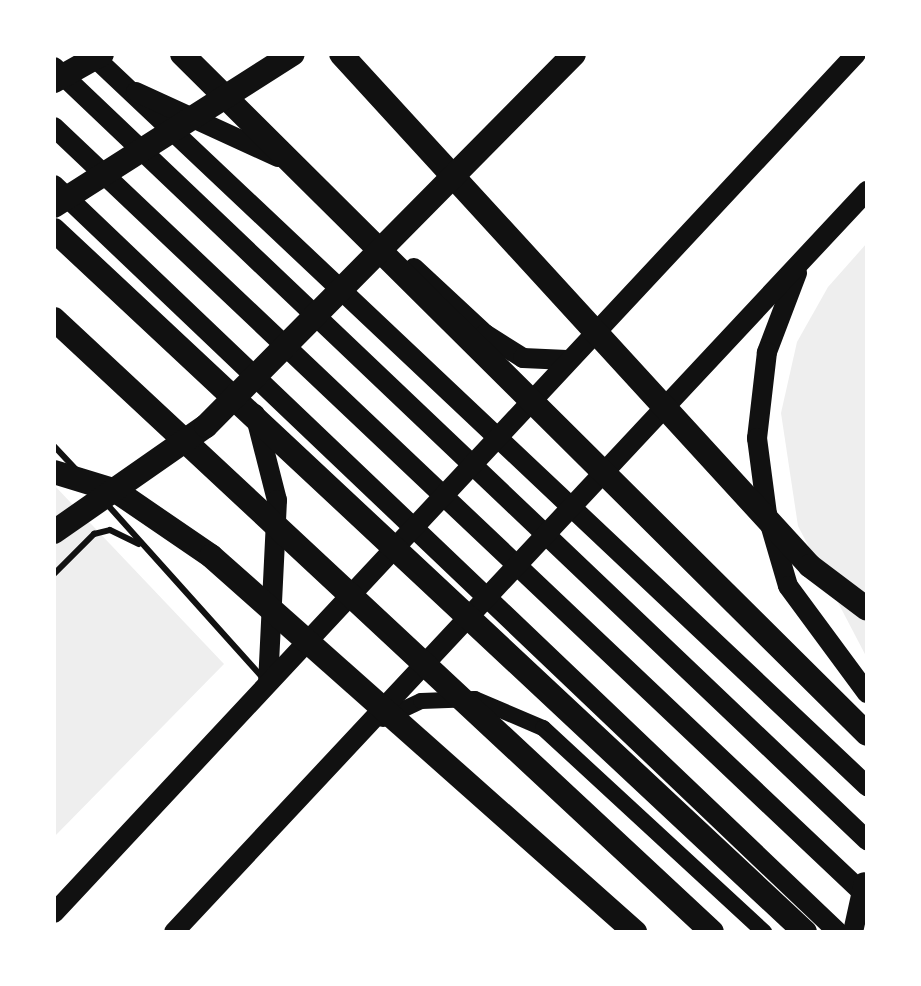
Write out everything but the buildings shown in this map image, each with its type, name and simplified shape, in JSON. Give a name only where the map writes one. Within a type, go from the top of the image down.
[{"type":"highway","points":[[54,81],[102,54]]},
{"type":"highway","points":[[182,54],[867,734]]},
{"type":"highway","points":[[54,206],[293,54]]},
{"type":"highway","points":[[341,54],[810,566],[867,609]]},
{"type":"highway","points":[[54,532],[206,426],[574,54]]},
{"type":"highway","points":[[54,230],[805,932]]},
{"type":"highway","points":[[54,319],[712,932]]},
{"type":"highway","points":[[54,472],[116,491],[211,556],[635,932]]},
{"type":"main road","points":[[91,54],[867,786]]},
{"type":"main road","points":[[54,913],[567,360],[856,54]]},
{"type":"main road","points":[[54,67],[867,840]]},
{"type":"main road","points":[[125,88],[277,156],[329,189],[485,334],[523,358],[567,360]]},
{"type":"main road","points":[[54,127],[867,897]]},
{"type":"main road","points":[[54,185],[838,932]]},
{"type":"main road","points":[[174,932],[867,191]]},
{"type":"main road","points":[[801,262],[767,352],[757,438],[767,514],[788,586],[867,693]]},
{"type":"main road","points":[[243,366],[277,500],[268,683]]},
{"type":"main road","points":[[368,727],[421,701],[475,699],[543,728],[764,932]]},
{"type":"main road","points":[[853,932],[867,879]]},
{"type":"lane","points":[[54,446],[268,683]]},
{"type":"lane","points":[[54,574],[94,534],[110,530],[148,551]]},
{"type":"shaded area","points":[[867,243],[867,658],[798,526],[781,413],[797,342],[828,287]]},
{"type":"shaded area","points":[[54,485],[224,664],[54,837]]}]
